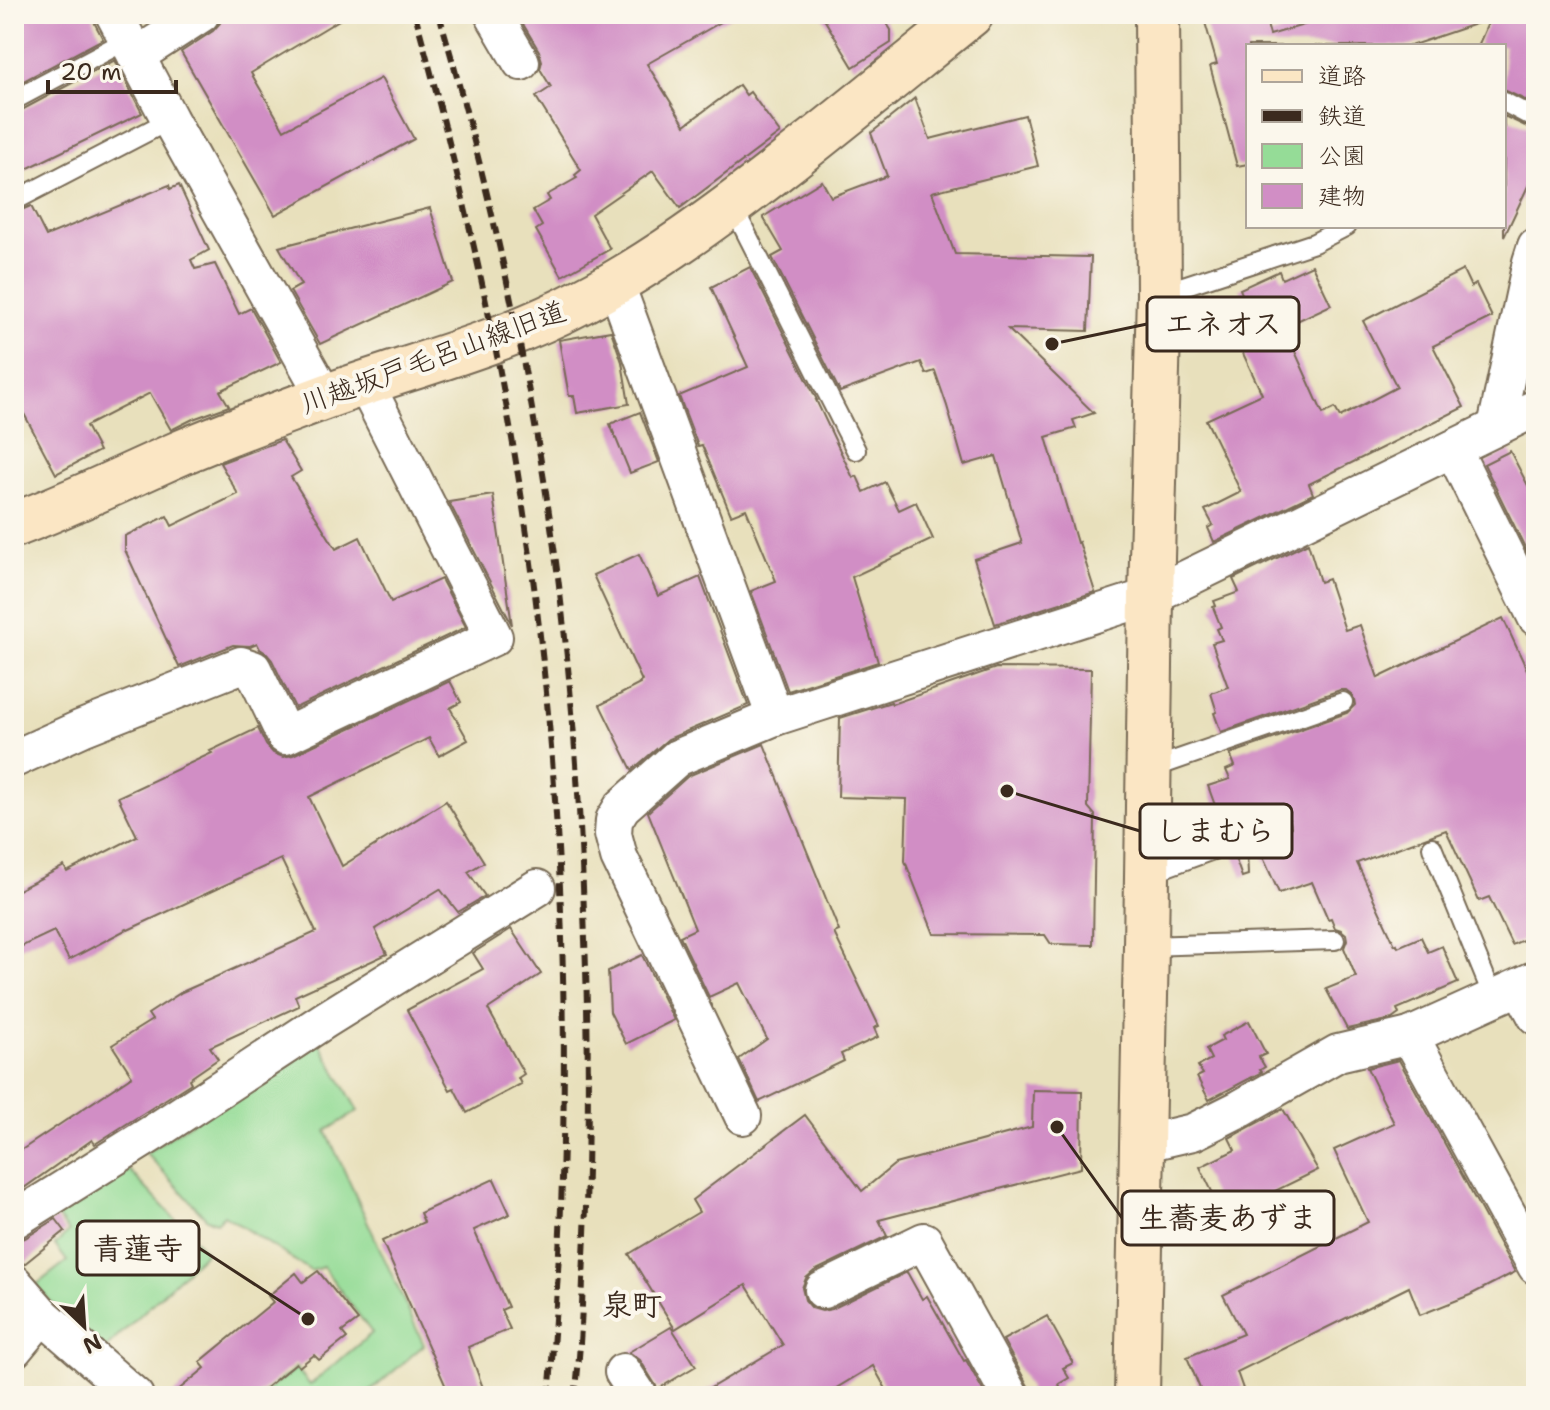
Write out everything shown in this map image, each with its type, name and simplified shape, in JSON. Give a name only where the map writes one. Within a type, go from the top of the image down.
[{"type":"street","points":[[14,759],[82,728],[241,665],[253,669],[285,736],[494,637],[345,390],[170,120],[126,37],[201,14]]},
{"type":"street","points":[[493,14],[521,62]]},
{"type":"street","name":"川越坂戸毛呂山線旧道","points":[[14,525],[183,452],[345,390],[517,332],[583,301],[732,205],[971,14]]},
{"type":"street","points":[[1137,1396],[1159,294],[1157,14]]},
{"type":"street","points":[[1496,427],[1536,246]]},
{"type":"street","points":[[615,282],[775,717]]},
{"type":"street","points":[[743,1116],[619,857],[613,834],[614,820],[622,807],[677,758],[775,717],[1151,596],[1536,408]]},
{"type":"street","points":[[1453,449],[1536,617]]},
{"type":"street","points":[[14,1220],[537,888]]},
{"type":"street","points":[[1141,1144],[1193,1132],[1338,1053],[1410,1036],[1522,996]]},
{"type":"street","points":[[1410,1036],[1536,1266]]},
{"type":"street","points":[[823,1290],[924,1241],[1010,1396]]},
{"type":"street","points":[[14,1283],[42,1315],[135,1396]]},
{"type":"street","points":[[14,1349],[42,1315]]},
{"type":"lane","points":[[14,100],[126,37]]},
{"type":"lane","points":[[1506,103],[1536,119]]},
{"type":"lane","points":[[14,201],[170,120]]},
{"type":"lane","points":[[732,205],[856,450]]},
{"type":"lane","points":[[1159,294],[1314,243],[1343,228]]},
{"type":"lane","points":[[1148,770],[1343,702]]},
{"type":"lane","points":[[1147,874],[1279,826]]},
{"type":"lane","points":[[1432,847],[1522,996]]},
{"type":"lane","points":[[1146,946],[1335,940]]},
{"type":"green space","points":[[317,1038],[358,1111],[326,1131],[424,1345],[365,1396],[260,1396],[296,1368],[310,1385],[372,1333],[323,1267],[311,1271],[224,1215],[217,1222],[207,1219],[146,1153]]},
{"type":"green space","points":[[127,1168],[206,1252],[105,1349],[36,1285],[67,1261],[55,1245],[69,1232],[50,1207]]},
{"type":"building","points":[[14,14],[93,14],[103,39],[14,86]]},
{"type":"building","points":[[222,14],[349,14],[251,73],[284,130],[381,78],[414,139],[275,215],[181,52],[213,31],[220,23]]},
{"type":"building","points":[[517,14],[735,14],[647,64],[685,125],[739,85],[746,95],[750,92],[780,133],[680,208],[653,171],[591,214],[610,249],[562,276],[536,230],[542,226],[533,210],[550,200],[547,195],[577,178],[575,175],[581,170],[536,97],[551,87],[540,69],[542,61],[539,51]]},
{"type":"building","points":[[821,14],[881,14],[891,30],[891,43],[853,67]]},
{"type":"building","points":[[1222,14],[1264,14],[1270,35],[1341,14],[1486,14],[1487,20],[1416,44],[1246,44],[1246,164],[1237,166],[1210,66],[1217,64],[1204,19]]},
{"type":"building","points":[[1492,14],[1536,14],[1536,105],[1506,91],[1506,44],[1479,44]]},
{"type":"building","points":[[115,60],[142,113],[16,174],[21,184],[14,187],[14,112]]},
{"type":"building","points":[[915,98],[930,139],[1025,115],[1038,166],[932,192],[955,254],[1091,257],[1088,331],[1008,329],[1094,413],[1073,420],[1076,428],[1046,437],[1095,592],[995,624],[974,559],[1022,543],[996,456],[964,465],[935,371],[926,374],[921,362],[840,392],[772,257],[783,251],[763,217],[822,181],[831,197],[887,176],[871,133]]},
{"type":"building","points":[[1506,117],[1536,131],[1536,169],[1504,237]]},
{"type":"building","points":[[169,185],[170,189],[179,185],[209,250],[191,260],[195,269],[215,264],[239,314],[251,308],[281,362],[220,391],[229,406],[171,430],[150,393],[86,426],[99,451],[56,474],[14,395],[14,213],[31,206],[46,236]]},
{"type":"building","points":[[430,208],[453,282],[320,344],[290,291],[301,285],[279,247]]},
{"type":"building","points":[[1312,265],[1331,305],[1284,327],[1323,414],[1335,408],[1340,417],[1397,387],[1363,321],[1463,270],[1471,287],[1476,284],[1492,317],[1433,346],[1464,407],[1309,484],[1313,494],[1214,542],[1208,528],[1213,525],[1205,510],[1241,492],[1206,420],[1262,394],[1232,330],[1240,327],[1230,305],[1244,299],[1240,289],[1279,271],[1282,279]]},
{"type":"building","points":[[750,267],[853,478],[857,476],[864,492],[885,482],[899,510],[916,502],[933,539],[852,577],[878,662],[788,691],[751,591],[776,581],[746,509],[731,515],[702,445],[698,446],[679,396],[748,367],[711,287]]},
{"type":"building","points":[[611,331],[622,362],[629,404],[577,413],[574,396],[569,396],[559,340]]},
{"type":"building","points":[[640,412],[659,462],[630,473],[610,424]]},
{"type":"building","points":[[282,440],[301,471],[291,477],[336,549],[360,537],[391,602],[441,579],[466,627],[295,708],[272,660],[257,643],[250,646],[233,645],[179,667],[125,550],[125,536],[167,516],[172,526],[238,494],[220,463]]},
{"type":"building","points":[[1510,451],[1536,501],[1536,570],[1484,464]]},
{"type":"building","points":[[493,495],[512,625],[449,502]]},
{"type":"building","points":[[1308,543],[1320,582],[1328,579],[1345,630],[1360,625],[1378,678],[1503,618],[1536,689],[1536,934],[1512,945],[1489,897],[1479,901],[1446,830],[1357,863],[1395,945],[1398,947],[1421,937],[1428,952],[1442,946],[1458,983],[1397,1009],[1399,1014],[1392,1019],[1347,1029],[1326,989],[1356,977],[1344,948],[1346,934],[1335,928],[1331,918],[1328,919],[1312,882],[1279,893],[1258,846],[1288,834],[1290,821],[1280,814],[1248,824],[1246,820],[1246,825],[1225,833],[1208,786],[1230,779],[1226,770],[1235,766],[1230,754],[1347,713],[1355,705],[1351,694],[1340,690],[1221,732],[1214,713],[1217,712],[1211,693],[1228,687],[1212,643],[1222,640],[1217,629],[1221,627],[1213,607],[1216,606],[1214,601],[1239,592],[1233,579]]},
{"type":"building","points":[[639,554],[658,596],[700,577],[748,705],[668,739],[632,770],[600,705],[642,681],[593,575]]},
{"type":"building","points":[[996,668],[1091,669],[1088,807],[1095,815],[1093,945],[1051,944],[1045,935],[934,934],[905,861],[907,799],[838,797],[840,718],[892,704]]},
{"type":"building","points":[[450,681],[461,702],[450,708],[468,740],[439,756],[429,738],[309,797],[342,866],[446,801],[484,862],[468,872],[485,896],[458,912],[440,889],[375,929],[387,954],[295,996],[299,1006],[210,1047],[218,1059],[189,1079],[191,1083],[95,1144],[92,1140],[14,1195],[14,1155],[132,1076],[112,1045],[152,1020],[148,1014],[182,992],[316,932],[281,859],[127,929],[69,960],[54,931],[14,950],[14,892],[64,866],[67,872],[137,836],[118,797],[212,753],[210,751],[258,728],[273,753],[283,757],[293,755]]},
{"type":"building","points":[[764,744],[839,931],[834,933],[879,1026],[874,1028],[878,1037],[841,1054],[844,1061],[759,1102],[739,1059],[767,1039],[739,983],[709,997],[680,936],[695,929],[648,812],[688,776]]},
{"type":"building","points":[[1247,850],[1248,875],[1242,877],[1234,855]]},
{"type":"building","points":[[511,929],[541,974],[488,1009],[524,1074],[518,1078],[521,1084],[467,1113],[454,1088],[450,1090],[407,1010],[483,969],[473,953]]},
{"type":"building","points":[[642,955],[674,1020],[626,1044],[610,1012],[608,971]]},
{"type":"building","points":[[1249,1021],[1266,1054],[1259,1057],[1265,1067],[1260,1070],[1262,1072],[1209,1100],[1197,1077],[1203,1074],[1198,1066],[1211,1059],[1206,1049],[1223,1040],[1221,1036]]},
{"type":"building","points":[[1399,1060],[1515,1272],[1420,1315],[1409,1287],[1237,1372],[1243,1389],[1226,1396],[1203,1396],[1187,1357],[1243,1334],[1223,1295],[1368,1222],[1334,1150],[1394,1123],[1367,1068]]},
{"type":"building","points":[[1033,1090],[1082,1091],[1081,1168],[879,1220],[887,1236],[814,1271],[806,1278],[802,1288],[805,1300],[812,1308],[822,1311],[907,1272],[922,1299],[927,1296],[986,1396],[890,1396],[873,1366],[823,1396],[697,1396],[783,1345],[746,1285],[675,1329],[629,1254],[699,1212],[692,1200],[805,1115],[862,1191],[895,1164],[1032,1127]]},
{"type":"building","points":[[1283,1109],[1318,1170],[1224,1216],[1200,1167],[1235,1150],[1229,1138]]},
{"type":"building","points":[[494,1179],[510,1214],[474,1230],[508,1307],[501,1310],[510,1329],[468,1347],[486,1396],[450,1396],[382,1241],[424,1222],[420,1213]]},
{"type":"building","points":[[56,1219],[65,1231],[23,1265],[14,1263],[14,1241],[25,1238]]},
{"type":"building","points":[[318,1271],[358,1320],[342,1332],[347,1338],[319,1360],[314,1355],[299,1367],[296,1363],[256,1396],[171,1396],[205,1368],[200,1362],[273,1302],[268,1296],[296,1273],[303,1282]]},
{"type":"building","points":[[1047,1316],[1073,1363],[1063,1368],[1069,1378],[1060,1386],[1043,1396],[1031,1396],[1003,1340]]},
{"type":"building","points":[[671,1327],[696,1366],[658,1389],[640,1360],[629,1352]]},
{"type":"railway","points":[[415,14],[458,177],[494,341],[536,602],[550,734],[559,867],[563,1132],[549,1396]]},
{"type":"railway","points":[[439,14],[477,153],[524,363],[548,506],[568,667],[581,849],[588,1059],[586,1217],[575,1396]]},
{"type":"place","name":"エネオス","points":[[1052,344]]},
{"type":"place","name":"しまむら","points":[[1007,791]]},
{"type":"place","name":"生蕎麦あずま","points":[[1057,1127]]},
{"type":"place","name":"青蓮寺","points":[[308,1319]]},
{"type":"district","name":"泉町","points":[[632,1304]]}]
